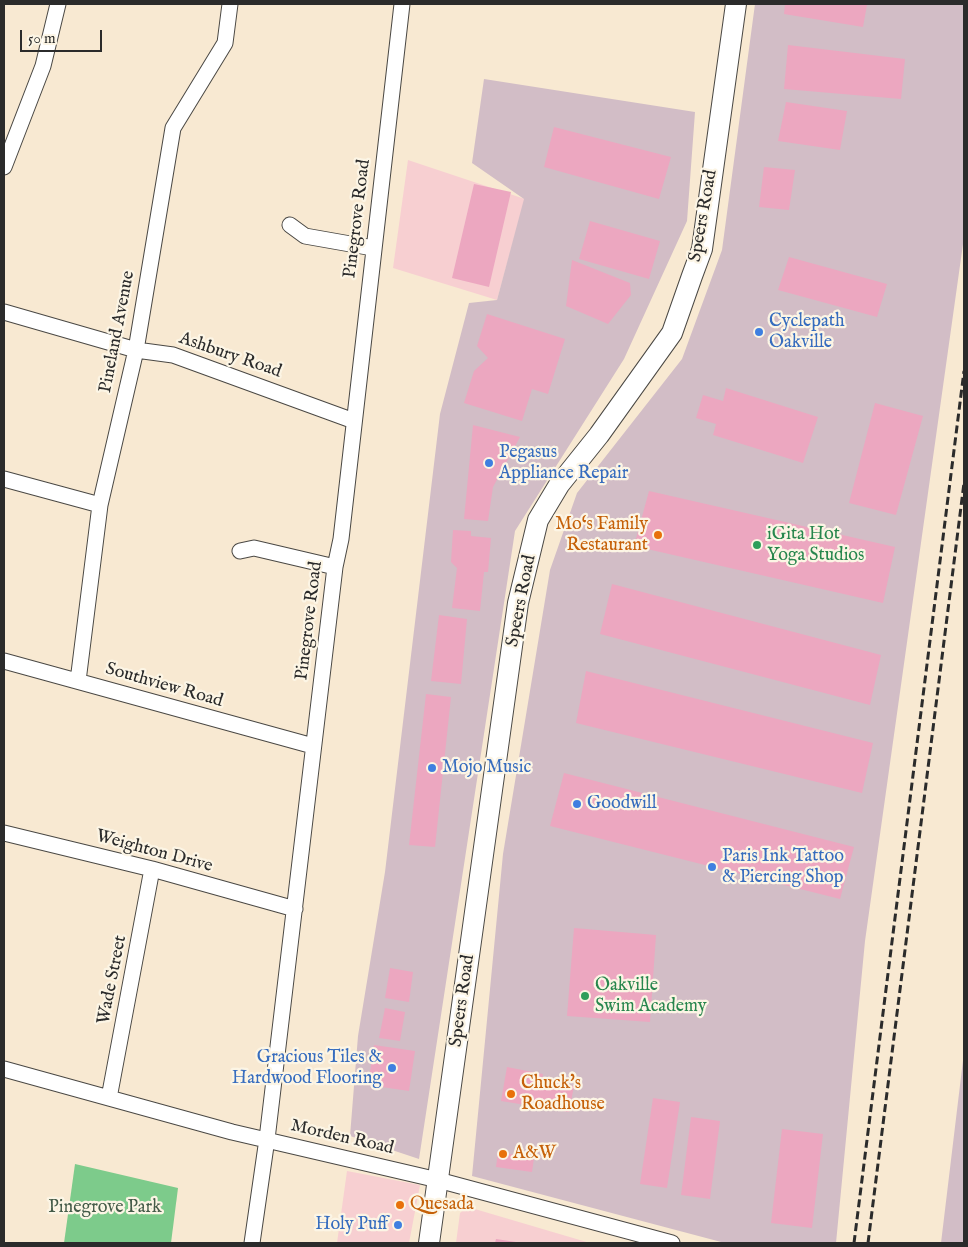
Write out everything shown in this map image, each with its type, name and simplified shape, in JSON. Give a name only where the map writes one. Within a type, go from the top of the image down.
[{"type":"main road","name":"Speers Road","points":[[429,1243],[518,603],[538,520],[559,485],[599,435],[672,333],[702,249],[736,4]]},
{"type":"street","points":[[4,166],[42,66],[58,4]]},
{"type":"street","name":"Pineland Avenue","points":[[78,681],[100,505],[136,350],[173,128],[225,43],[230,4]]},
{"type":"street","name":"Pinegrove Road","points":[[252,1243],[295,909],[335,566],[341,539],[402,4]]},
{"type":"street","points":[[290,225],[305,236],[373,248]]},
{"type":"street","name":"Ashbury Road","points":[[4,312],[136,350],[173,355],[354,421]]},
{"type":"street","points":[[4,480],[100,505]]},
{"type":"street","points":[[240,551],[254,548],[335,566]]},
{"type":"street","name":"Southview Road","points":[[4,661],[313,746]]},
{"type":"street","name":"Weighton Drive","points":[[4,834],[152,869],[295,909]]},
{"type":"street","name":"Wade Street","points":[[109,1098],[152,869]]},
{"type":"street","name":"Morden Road","points":[[4,1070],[232,1132],[438,1180],[672,1243]]},
{"type":"shaded area","points":[[755,4],[964,4],[964,237],[865,941],[836,1243],[725,1243],[472,1176],[503,854],[550,570],[577,493],[682,359],[722,250]]},
{"type":"shaded area","points":[[484,79],[695,112],[687,221],[624,359],[515,531],[419,1159],[350,1136],[358,1036],[385,872],[440,414],[469,303],[497,300],[524,199],[472,163]]},
{"type":"shaded area","points":[[408,160],[525,199],[497,300],[393,268]]},
{"type":"shaded area","points":[[964,1052],[964,1243],[941,1243]]},
{"type":"shaded area","points":[[347,1171],[420,1185],[409,1243],[337,1243]]},
{"type":"shaded area","points":[[468,1207],[590,1243],[456,1243],[460,1213]]},
{"type":"green space","name":"Pinegrove Park","points":[[75,1164],[178,1188],[171,1243],[64,1243]]},
{"type":"building","points":[[785,4],[867,5],[863,27],[784,14]]},
{"type":"building","points":[[788,45],[905,59],[901,99],[784,89]]},
{"type":"building","points":[[786,102],[847,111],[840,150],[778,141]]},
{"type":"building","points":[[554,127],[671,157],[659,199],[544,167]]},
{"type":"building","points":[[764,167],[795,170],[789,210],[759,207]]},
{"type":"building","points":[[474,184],[511,192],[489,287],[452,278]]},
{"type":"building","points":[[590,221],[660,241],[649,279],[579,259]]},
{"type":"building","points":[[789,257],[887,284],[877,317],[778,290]]},
{"type":"building","points":[[572,260],[630,283],[631,295],[608,324],[566,306]]},
{"type":"building","points":[[487,314],[565,339],[548,394],[532,389],[522,421],[464,403],[474,371],[488,358],[477,346]]},
{"type":"building","points":[[726,388],[818,417],[803,463],[713,435],[716,424],[696,418],[703,395],[723,401]]},
{"type":"building","points":[[875,403],[923,416],[896,515],[849,503]]},
{"type":"building","points":[[473,425],[520,437],[493,487],[488,521],[464,519]]},
{"type":"building","points":[[649,491],[895,547],[883,603],[634,546]]},
{"type":"building","points":[[453,530],[471,531],[471,536],[491,538],[488,572],[484,572],[480,611],[452,608],[457,568],[451,562]]},
{"type":"building","points":[[612,584],[881,655],[870,705],[600,634]]},
{"type":"building","points":[[439,615],[467,619],[461,684],[431,681]]},
{"type":"building","points":[[586,671],[873,743],[862,793],[576,723]]},
{"type":"building","points":[[426,694],[451,697],[435,847],[409,845]]},
{"type":"building","points":[[564,773],[854,847],[840,899],[550,826]]},
{"type":"building","points":[[574,928],[656,935],[650,1022],[567,1016]]},
{"type":"building","points":[[390,968],[413,972],[409,1002],[385,998]]},
{"type":"building","points":[[385,1008],[405,1012],[400,1041],[379,1038]]},
{"type":"building","name":"Gracious Tiles & Hardwood Flooring","points":[[374,1045],[415,1051],[409,1091],[368,1085]]},
{"type":"building","points":[[507,1067],[543,1074],[542,1080],[574,1086],[569,1112],[501,1101]]},
{"type":"building","points":[[653,1098],[680,1102],[667,1188],[640,1184]]},
{"type":"building","points":[[691,1117],[720,1121],[710,1199],[681,1195]]},
{"type":"building","points":[[782,1129],[823,1134],[812,1228],[771,1223]]},
{"type":"building","points":[[498,1152],[534,1158],[532,1172],[496,1167]]},
{"type":"building","points":[[496,1239],[516,1242],[516,1243],[495,1243]]},
{"type":"railway","points":[[854,1243],[964,371]]},
{"type":"railway","points":[[868,1243],[964,483]]},
{"type":"place","name":"Cyclepath Oakville","points":[[759,332]]},
{"type":"place","name":"Pegasus Appliance Repair","points":[[489,463]]},
{"type":"place","name":"Mo‘s Family Restaurant","points":[[658,535]]},
{"type":"place","name":"iGita Hot Yoga Studios","points":[[757,545]]},
{"type":"place","name":"Mojo Music","points":[[432,768]]},
{"type":"place","name":"Goodwill","points":[[577,804]]},
{"type":"place","name":"Paris Ink Tattoo & Piercing Shop","points":[[712,867]]},
{"type":"place","name":"Oakville Swim Academy","points":[[585,996]]},
{"type":"place","name":"Gracious Tiles & Hardwood Flooring","points":[[392,1068]]},
{"type":"place","name":"Chuck's Roadhouse","points":[[511,1094]]},
{"type":"place","name":"A&W","points":[[503,1154]]},
{"type":"place","name":"Quesada","points":[[400,1205]]},
{"type":"place","name":"Holy Puff","points":[[398,1225]]}]
